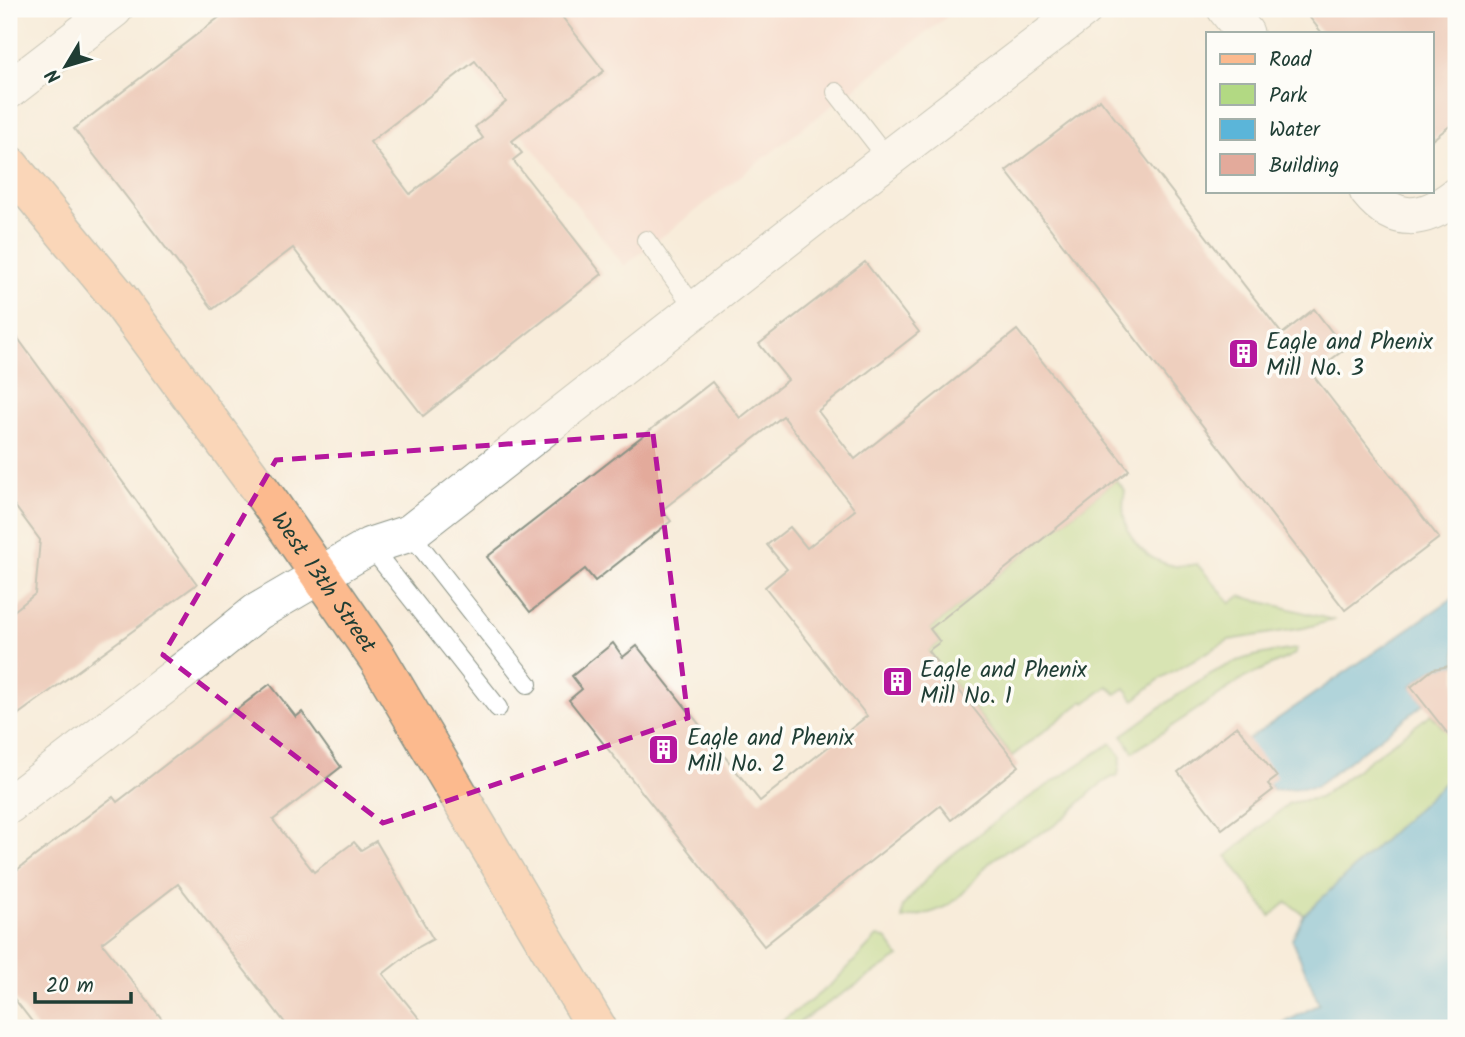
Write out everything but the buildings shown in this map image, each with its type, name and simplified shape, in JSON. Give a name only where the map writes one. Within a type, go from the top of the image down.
[{"type":"main road","name":"West 13th Street","points":[[9,165],[117,296],[270,503],[378,659],[597,1028]]},
{"type":"street","points":[[9,90],[114,9]]},
{"type":"street","points":[[9,805],[257,612],[370,546],[410,533],[1084,9]]},
{"type":"street","points":[[1226,9],[1244,32]]},
{"type":"street","points":[[1369,192],[1388,210],[1402,216],[1421,216],[1441,208],[1456,196]]},
{"type":"lane","points":[[836,92],[888,159]]},
{"type":"lane","points":[[646,240],[696,310]]},
{"type":"lane","points":[[410,533],[528,684]]},
{"type":"lane","points":[[370,546],[498,708]]},
{"type":"highlighted area","points":[[653,434],[688,718],[383,823],[163,655],[276,460]]},
{"type":"shaded area","points":[[425,9],[957,9],[624,266]]},
{"type":"green space","points":[[1116,480],[1125,491],[1124,517],[1128,529],[1141,549],[1150,556],[1175,566],[1197,564],[1231,603],[1240,596],[1333,620],[1304,628],[1229,640],[1161,678],[1134,700],[1125,688],[1116,694],[1108,686],[1085,703],[1083,701],[1012,756],[928,651],[940,642],[930,629]]},
{"type":"green space","points":[[1297,649],[1295,654],[1244,678],[1133,752],[1122,735],[1218,670],[1248,657]]},
{"type":"green space","points":[[1431,714],[1444,729],[1456,720],[1456,772],[1304,915],[1287,902],[1270,916],[1227,856],[1289,803],[1319,798]]},
{"type":"green space","points":[[1111,743],[1121,756],[1118,775],[1094,790],[1051,828],[994,859],[961,895],[948,905],[926,914],[902,919],[903,906],[938,866],[1006,813]]},
{"type":"green space","points":[[877,937],[886,938],[899,957],[790,1028],[771,1028],[836,980]]},
{"type":"water","points":[[1456,596],[1456,665],[1433,669],[1411,686],[1424,704],[1315,787],[1273,790],[1247,740]]},
{"type":"water","points":[[1456,772],[1456,1028],[1275,1028],[1319,1004],[1292,939],[1304,915]]},
{"type":"place","name":"Eagle and Phenix Mill No. 3","points":[[1243,354]]},
{"type":"place","name":"Eagle and Phenix Mill No. 1","points":[[897,682]]},
{"type":"place","name":"Eagle and Phenix Mill No. 2","points":[[664,750]]}]
